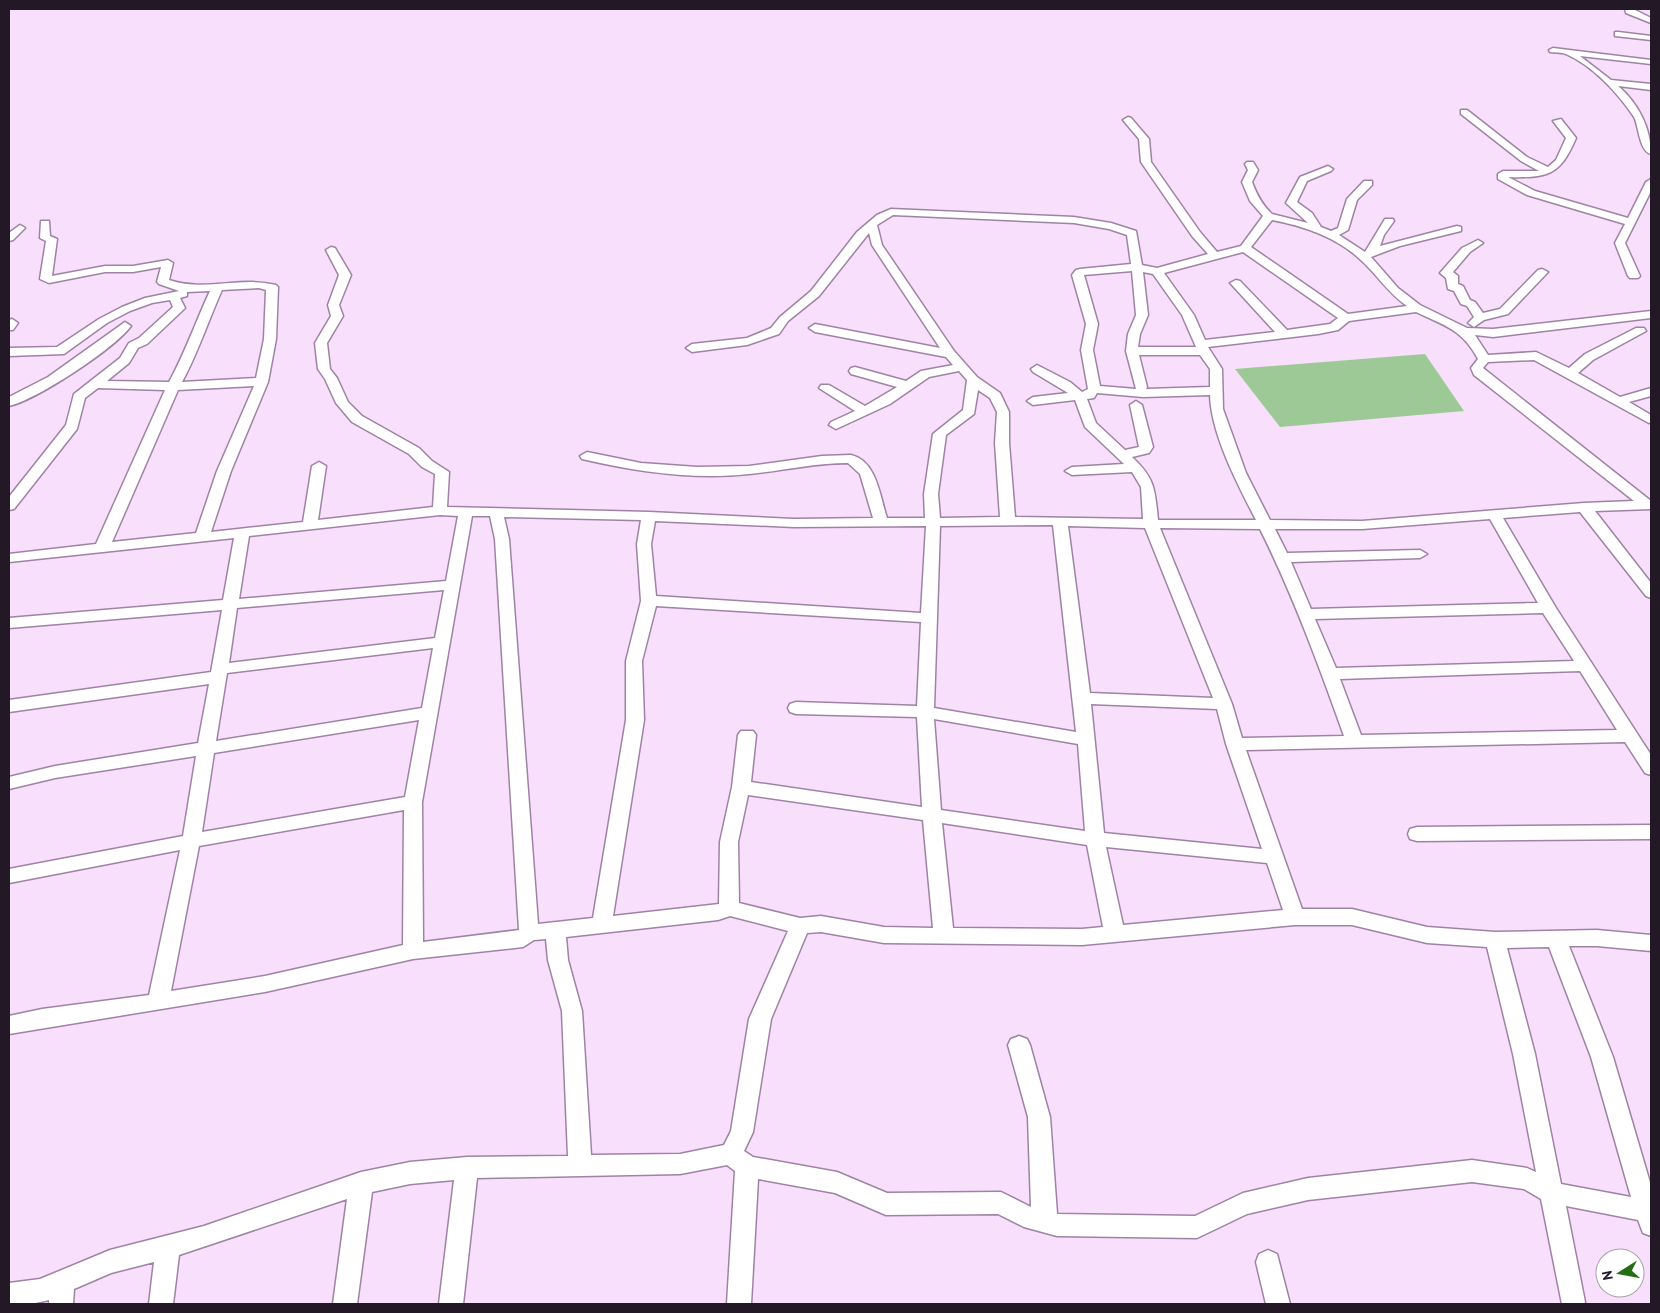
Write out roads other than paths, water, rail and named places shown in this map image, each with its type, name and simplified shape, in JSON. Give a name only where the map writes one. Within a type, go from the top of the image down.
[{"type":"street","points":[[1629,9],[1629,12],[1651,21]]},
{"type":"street","points":[[1638,9],[1651,13]]},
{"type":"street","points":[[1618,34],[1651,38]]},
{"type":"street","points":[[1553,50],[1651,62]]},
{"type":"street","points":[[1566,52],[1582,60],[1624,95],[1642,123],[1642,132],[1651,151]]},
{"type":"street","points":[[1609,82],[1651,87]]},
{"type":"street","points":[[1464,112],[1524,159],[1548,172]]},
{"type":"street","points":[[1128,120],[1144,139],[1146,162],[1196,234],[1215,256]]},
{"type":"street","points":[[1558,121],[1571,138],[1564,158],[1548,172],[1535,176],[1503,174],[1501,177],[1531,193],[1630,222]]},
{"type":"street","points":[[1250,164],[1253,170],[1247,182],[1250,193],[1258,207],[1270,216],[1300,225],[1316,227],[1368,254],[1404,299],[1467,331],[1493,333],[1651,314]]},
{"type":"street","points":[[1316,227],[1308,215],[1290,203],[1303,179],[1328,170]]},
{"type":"street","points":[[1634,276],[1620,243],[1651,182]]},
{"type":"street","points":[[1332,235],[1343,230],[1352,198],[1368,183]]},
{"type":"street","points":[[692,348],[764,336],[775,331],[784,319],[818,291],[833,267],[884,214],[891,212],[1074,220],[1111,226],[1132,233],[1142,315],[1134,334],[1132,350],[1141,387]]},
{"type":"street","points":[[1033,401],[1080,397],[1089,395],[1094,389],[1087,350],[1092,324],[1078,275],[1080,272],[1137,267],[1157,271],[1245,248],[1270,216]]},
{"type":"street","points":[[1368,254],[1389,221]]},
{"type":"street","points":[[46,223],[45,238],[52,240],[46,278],[49,280],[105,270],[133,269],[168,263],[162,282],[179,293]]},
{"type":"street","points":[[872,225],[878,245],[889,264],[950,354],[973,380],[995,396],[1003,412],[1002,443],[1008,522]]},
{"type":"street","points":[[9,238],[20,228]]},
{"type":"street","points":[[1368,254],[1396,244],[1457,229]]},
{"type":"street","points":[[1478,243],[1466,250],[1446,273],[1452,276],[1452,287],[1459,288],[1465,302],[1472,304],[1480,317]]},
{"type":"street","points":[[1245,248],[1346,318]]},
{"type":"street","points":[[331,250],[345,273],[344,280],[332,304],[332,310],[337,316],[321,343],[324,369],[331,378],[342,403],[357,420],[390,436],[414,451],[427,464],[442,472],[440,512]]},
{"type":"street","points":[[1157,271],[1188,315],[1203,348],[1216,369],[1215,392],[1217,409],[1240,473],[1282,558],[1330,674],[1355,743]]},
{"type":"street","points":[[1467,331],[1480,317],[1504,312],[1542,272]]},
{"type":"street","points":[[1236,283],[1285,335]]},
{"type":"street","points":[[9,352],[60,350],[103,321],[149,300],[179,293],[217,288],[272,287],[270,339],[262,382],[224,470],[202,537]]},
{"type":"street","points":[[103,546],[173,386],[189,357],[198,329],[217,288]]},
{"type":"street","points":[[9,506],[72,426],[78,397],[124,360],[133,346],[144,341],[178,308],[179,293]]},
{"type":"street","points":[[1132,350],[1203,348],[1334,326],[1346,318],[1420,308]]},
{"type":"street","points":[[9,402],[52,380],[110,340],[125,326]]},
{"type":"street","points":[[816,328],[950,354]]},
{"type":"street","points":[[1467,331],[1478,344],[1484,359]]},
{"type":"street","points":[[1570,373],[1590,358],[1640,331]]},
{"type":"street","points":[[1649,419],[1570,373],[1536,356],[1484,359],[1477,368],[1478,372],[1650,505]]},
{"type":"street","points":[[836,425],[885,401],[932,372],[961,367]]},
{"type":"street","points":[[1037,369],[1066,385],[1080,397],[1090,424],[1136,468],[1148,487],[1151,524],[1224,704],[1235,744],[1273,857],[1296,918]]},
{"type":"street","points":[[855,371],[908,386]]},
{"type":"street","points":[[944,936],[932,816],[925,712],[932,522],[931,494],[940,434],[969,411],[973,380]]},
{"type":"street","points":[[95,384],[173,386],[262,382]]},
{"type":"street","points":[[825,388],[864,411]]},
{"type":"street","points":[[1094,389],[1143,393],[1215,392]]},
{"type":"street","points":[[1618,401],[1651,392]]},
{"type":"street","points":[[1122,455],[1144,450],[1146,447],[1136,406]]},
{"type":"street","points":[[587,456],[630,467],[696,471],[734,471],[851,460],[866,472],[881,522]]},
{"type":"street","points":[[310,526],[319,466]]},
{"type":"street","points":[[1072,471],[1136,468]]},
{"type":"street","points":[[9,558],[103,546],[440,512],[496,511],[794,523],[1060,521],[1151,524],[1362,524],[1584,507],[1650,505]]},
{"type":"street","points":[[1584,507],[1651,593]]},
{"type":"street","points":[[496,511],[502,540],[529,933]]},
{"type":"street","points":[[413,950],[413,802],[466,512]]},
{"type":"street","points":[[1494,514],[1548,608],[1651,769]]},
{"type":"street","points":[[602,924],[635,720],[634,661],[649,602],[644,544],[649,516]]},
{"type":"street","points":[[1060,521],[1082,698],[1095,839],[1115,935]]},
{"type":"street","points":[[158,1002],[191,840],[218,673],[232,605],[242,533]]},
{"type":"street","points":[[1282,558],[1420,554]]},
{"type":"street","points":[[9,622],[232,605],[453,585]]},
{"type":"street","points":[[649,602],[692,602],[928,618]]},
{"type":"street","points":[[1305,614],[1548,608]]},
{"type":"street","points":[[9,706],[218,673],[442,642]]},
{"type":"street","points":[[1330,674],[1585,666]]},
{"type":"street","points":[[1082,698],[1224,704]]},
{"type":"street","points":[[796,708],[925,712],[1085,739]]},
{"type":"street","points":[[9,783],[55,772],[429,713]]},
{"type":"street","points":[[729,908],[729,842],[741,787],[747,735]]},
{"type":"street","points":[[1235,744],[1630,736]]},
{"type":"street","points":[[741,787],[1095,839],[1273,857]]},
{"type":"street","points":[[9,876],[191,840],[413,802]]},
{"type":"street","points":[[1418,834],[1651,832]]},
{"type":"street","points":[[9,1025],[42,1018],[158,1002],[265,984],[413,950],[523,939],[529,933],[556,932],[602,924],[718,912],[729,908],[800,926],[821,924],[884,936],[1082,937],[1296,918],[1352,917],[1427,935],[1495,940],[1597,938],[1651,943]]},
{"type":"street","points":[[740,1304],[739,1160],[742,1132],[760,1019],[800,926]]},
{"type":"street","points":[[556,932],[558,960],[572,1011],[580,1165]]},
{"type":"street","points":[[1495,940],[1524,1054],[1553,1193],[1573,1302]]},
{"type":"street","points":[[1556,940],[1602,1057],[1650,1216]]},
{"type":"street","points":[[1019,1046],[1039,1117],[1044,1222]]},
{"type":"street","points":[[9,1295],[40,1291],[62,1280],[110,1262],[204,1237],[361,1183],[410,1173],[467,1168],[680,1164],[739,1160],[838,1183],[886,1204],[1001,1203],[1024,1216],[1057,1225],[1197,1227],[1243,1204],[1308,1189],[1472,1171],[1527,1179],[1553,1193],[1650,1216]]},
{"type":"street","points":[[450,1304],[467,1168]]},
{"type":"street","points":[[345,1304],[361,1183]]},
{"type":"street","points":[[161,1304],[168,1247]]},
{"type":"street","points":[[1268,1262],[1278,1304]]},
{"type":"street","points":[[62,1280],[62,1304]]}]
